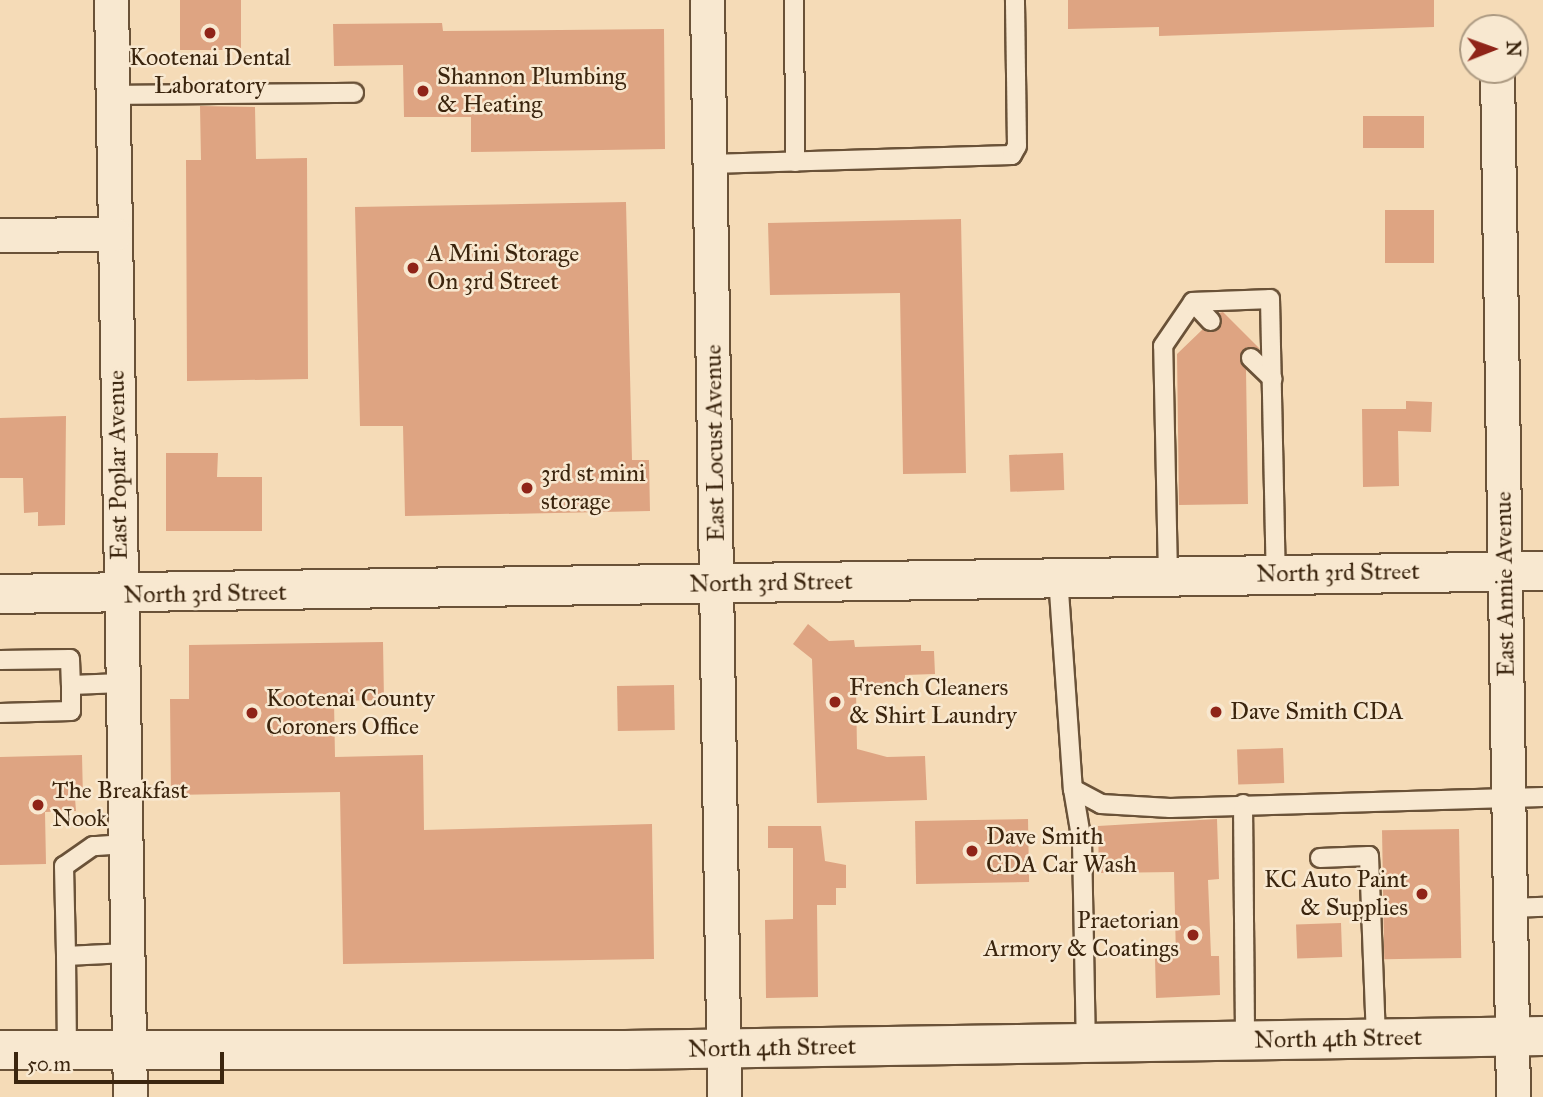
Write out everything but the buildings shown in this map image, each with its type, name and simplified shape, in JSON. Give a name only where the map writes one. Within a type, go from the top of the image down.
[{"type":"main road","name":"North 3rd Street","points":[[0,594],[121,595],[1058,577],[1543,571]]},
{"type":"main road","name":"North 4th Street","points":[[0,1050],[723,1049],[1528,1036]]},
{"type":"street","name":"East Poplar Avenue","points":[[111,0],[130,1097]]},
{"type":"street","name":"East Locust Avenue","points":[[707,0],[724,1097]]},
{"type":"street","name":"East Annie Avenue","points":[[1497,84],[1510,908],[1528,1036],[1513,1097]]},
{"type":"street","points":[[0,235],[114,233]]},
{"type":"lane","points":[[794,0],[796,162]]},
{"type":"lane","points":[[710,164],[1012,155],[1017,146],[1015,0]]},
{"type":"lane","points":[[112,95],[354,93]]},
{"type":"lane","points":[[1193,302],[1270,299],[1276,574]]},
{"type":"lane","points":[[1193,302],[1211,321]]},
{"type":"lane","points":[[1168,576],[1163,346],[1193,302]]},
{"type":"lane","points":[[1251,358],[1273,379]]},
{"type":"lane","points":[[1058,577],[1073,789],[1082,842],[1086,1043]]},
{"type":"lane","points":[[0,660],[70,659],[71,685],[71,711],[0,713]]},
{"type":"lane","points":[[71,685],[122,683]]},
{"type":"lane","points":[[1073,789],[1101,804],[1170,808],[1543,797]]},
{"type":"lane","points":[[1242,804],[1245,1041]]},
{"type":"lane","points":[[67,1049],[64,866],[93,846],[125,844]]},
{"type":"lane","points":[[1320,858],[1368,856],[1376,1038]]},
{"type":"lane","points":[[1510,908],[1543,908]]},
{"type":"lane","points":[[66,956],[127,953]]},
{"type":"place","name":"Kootenai Dental Laboratory","points":[[210,33]]},
{"type":"place","name":"Shannon Plumbing & Heating","points":[[423,91]]},
{"type":"place","name":"A Mini Storage On 3rd Street","points":[[413,268]]},
{"type":"place","name":"3rd st mini storage","points":[[527,488]]},
{"type":"place","name":"French Cleaners & Shirt Laundry","points":[[835,702]]},
{"type":"place","name":"Dave Smith CDA","points":[[1216,712]]},
{"type":"place","name":"Kootenai County Coroners Office","points":[[252,713]]},
{"type":"place","name":"The Breakfast Nook","points":[[38,805]]},
{"type":"place","name":"Dave Smith CDA Car Wash","points":[[972,851]]},
{"type":"place","name":"KC Auto Paint & Supplies","points":[[1422,894]]},
{"type":"place","name":"Praetorian Armory & Coatings","points":[[1193,935]]}]
